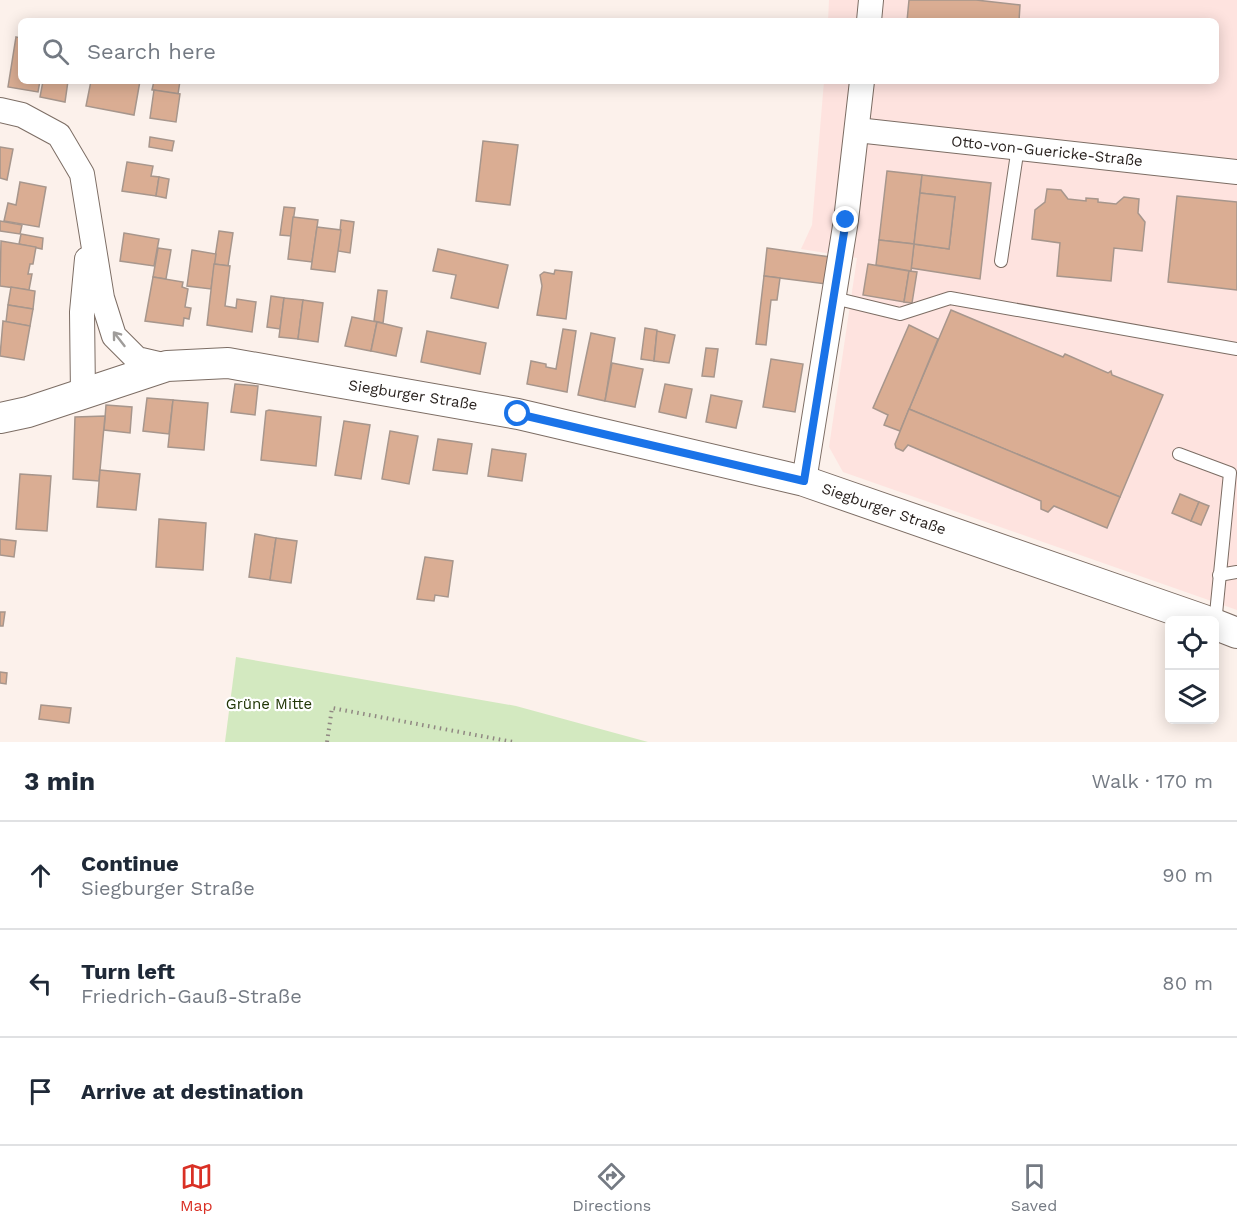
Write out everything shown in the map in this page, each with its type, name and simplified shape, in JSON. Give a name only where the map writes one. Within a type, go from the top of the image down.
[{"type":"street","points":[[868,18],[871,0]]},
{"type":"street","points":[[804,481],[834,298],[862,84]]},
{"type":"street","name":"Siegburger Straße","points":[[0,110],[22,115],[59,135],[82,174],[102,298],[114,336],[137,359],[167,366],[228,363],[486,407],[804,481],[1192,616]]},
{"type":"street","name":"Otto-von-Guericke-Straße","points":[[857,130],[1237,172]]},
{"type":"street","name":"Siegburger Straße","points":[[90,227],[82,312],[83,395],[167,366]]},
{"type":"street","points":[[0,418],[83,395]]},
{"type":"lane","points":[[1001,261],[1018,147]]},
{"type":"lane","points":[[834,298],[900,314],[950,298],[1237,349]]},
{"type":"lane","points":[[1179,454],[1230,473],[1218,616]]},
{"type":"lane","points":[[1220,575],[1237,572]]},
{"type":"path","points":[[327,742],[332,708],[513,742]]},
{"type":"shaded area","points":[[829,0],[1237,0],[1237,610],[843,472],[829,447],[857,258],[801,249],[812,225],[824,84],[1219,84],[1219,18],[828,18]]},
{"type":"green space","name":"Grüne Mitte","points":[[236,657],[516,706],[648,742],[225,742]]},
{"type":"building","points":[[909,0],[976,0],[1020,5],[1019,18],[907,18]]},
{"type":"building","points":[[16,37],[18,37],[18,84],[39,84],[38,92],[8,87]]},
{"type":"building","points":[[42,84],[68,84],[65,102],[40,97]]},
{"type":"building","points":[[90,84],[139,84],[134,115],[86,106]]},
{"type":"building","points":[[153,84],[180,84],[178,94],[152,90]]},
{"type":"building","points":[[154,90],[180,94],[176,122],[150,118]]},
{"type":"building","points":[[150,137],[174,141],[172,151],[149,147]]},
{"type":"building","points":[[483,141],[518,145],[510,205],[476,201]]},
{"type":"building","points":[[0,147],[13,149],[7,180],[0,178]]},
{"type":"building","points":[[127,162],[153,166],[151,176],[159,177],[156,196],[122,191]]},
{"type":"building","points":[[887,171],[922,175],[914,244],[879,240]]},
{"type":"building","points":[[922,175],[991,183],[980,279],[911,268],[914,244],[949,249],[955,197],[920,193]]},
{"type":"building","points":[[159,177],[169,179],[166,198],[156,196]]},
{"type":"building","points":[[20,182],[46,187],[39,227],[4,221],[8,203],[16,205]]},
{"type":"building","points":[[1047,189],[1061,190],[1068,199],[1086,201],[1086,198],[1098,199],[1098,202],[1116,204],[1124,197],[1139,199],[1138,213],[1145,222],[1142,251],[1114,248],[1111,281],[1057,276],[1060,243],[1032,239],[1035,210],[1045,202]]},
{"type":"building","points":[[920,193],[955,197],[949,249],[914,244]]},
{"type":"building","points":[[1177,196],[1237,202],[1237,290],[1168,282]]},
{"type":"building","points":[[284,207],[295,208],[291,236],[280,235]]},
{"type":"building","points":[[293,217],[318,220],[312,262],[288,259]]},
{"type":"building","points":[[341,220],[354,222],[350,253],[338,251]]},
{"type":"building","points":[[0,221],[22,225],[20,234],[0,231]]},
{"type":"building","points":[[317,227],[341,230],[335,272],[311,269]]},
{"type":"building","points":[[219,231],[233,233],[228,266],[214,264]]},
{"type":"building","points":[[124,233],[159,239],[154,266],[120,261]]},
{"type":"building","points":[[21,234],[43,238],[42,249],[19,244]]},
{"type":"building","points":[[879,240],[914,244],[911,271],[876,265]]},
{"type":"building","points":[[1,241],[36,247],[33,264],[30,264],[28,274],[32,274],[29,290],[0,286]]},
{"type":"building","points":[[158,248],[171,250],[166,279],[153,277]]},
{"type":"building","points":[[767,248],[830,257],[826,284],[764,276]]},
{"type":"building","points":[[438,249],[508,265],[498,308],[451,298],[456,275],[433,271]]},
{"type":"building","points":[[192,250],[216,254],[211,289],[187,286]]},
{"type":"building","points":[[214,264],[230,266],[225,306],[236,308],[237,299],[256,302],[252,332],[207,325]]},
{"type":"building","points":[[868,264],[909,271],[904,302],[863,295]]},
{"type":"building","points":[[555,270],[572,272],[566,319],[537,315],[542,286],[540,275],[544,272],[554,274]]},
{"type":"building","points":[[909,271],[917,272],[912,303],[904,302]]},
{"type":"building","points":[[764,276],[780,278],[777,300],[771,300],[766,345],[756,344]]},
{"type":"building","points":[[153,277],[183,282],[182,287],[188,289],[185,307],[191,308],[189,319],[184,318],[183,326],[145,321]]},
{"type":"building","points":[[11,287],[35,291],[33,309],[8,305]]},
{"type":"building","points":[[378,290],[387,291],[383,323],[374,321]]},
{"type":"building","points":[[271,296],[284,298],[280,329],[267,327]]},
{"type":"building","points":[[284,298],[303,300],[298,339],[279,337]]},
{"type":"building","points":[[303,300],[323,303],[318,342],[298,339]]},
{"type":"building","points":[[8,305],[33,309],[30,326],[6,322]]},
{"type":"building","points":[[951,310],[1063,357],[1065,354],[1108,373],[1111,371],[1112,375],[1163,395],[1120,497],[909,409]]},
{"type":"building","points":[[352,317],[377,322],[371,351],[345,346]]},
{"type":"building","points":[[3,321],[30,326],[24,360],[0,356]]},
{"type":"building","points":[[377,322],[402,328],[396,356],[371,351]]},
{"type":"building","points":[[909,325],[938,339],[900,431],[884,425],[888,415],[873,408]]},
{"type":"building","points":[[645,328],[657,330],[654,361],[641,359]]},
{"type":"building","points":[[563,329],[576,331],[567,392],[527,384],[531,361],[556,369]]},
{"type":"building","points":[[427,331],[486,343],[480,374],[421,362]]},
{"type":"building","points":[[657,331],[675,335],[669,363],[654,361]]},
{"type":"building","points":[[591,333],[615,338],[605,401],[578,395]]},
{"type":"building","points":[[706,348],[718,349],[714,377],[702,376]]},
{"type":"building","points":[[771,359],[803,364],[795,412],[763,407]]},
{"type":"building","points":[[612,363],[643,369],[635,407],[605,401]]},
{"type":"building","points":[[235,384],[258,386],[255,415],[231,412]]},
{"type":"building","points":[[665,384],[692,389],[686,418],[659,412]]},
{"type":"building","points":[[711,395],[742,401],[736,428],[706,422]]},
{"type":"building","points":[[147,398],[173,400],[169,434],[143,431]]},
{"type":"building","points":[[173,400],[208,403],[204,450],[168,447]]},
{"type":"building","points":[[106,405],[132,407],[130,433],[104,430]]},
{"type":"building","points":[[909,409],[1120,497],[1107,528],[1054,506],[1048,512],[1041,509],[1041,501],[908,445],[903,451],[896,448],[895,444]]},
{"type":"building","points":[[266,411],[321,417],[316,466],[261,460]]},
{"type":"building","points":[[105,416],[99,481],[73,479],[75,417]]},
{"type":"building","points":[[344,421],[370,425],[361,479],[335,475]]},
{"type":"building","points":[[390,431],[418,436],[409,484],[382,479]]},
{"type":"building","points":[[438,439],[472,444],[467,474],[433,470]]},
{"type":"building","points":[[492,449],[526,454],[522,481],[488,476]]},
{"type":"building","points":[[100,470],[140,474],[136,510],[97,507]]},
{"type":"building","points":[[20,474],[51,476],[47,531],[16,529]]},
{"type":"building","points":[[1180,494],[1199,502],[1191,521],[1172,513]]},
{"type":"building","points":[[1199,502],[1209,506],[1201,525],[1191,521]]},
{"type":"building","points":[[159,519],[206,523],[203,570],[156,567]]},
{"type":"building","points":[[255,534],[276,538],[270,580],[249,577]]},
{"type":"building","points":[[276,538],[297,541],[291,583],[270,580]]},
{"type":"building","points":[[0,539],[16,541],[14,557],[0,555]]},
{"type":"building","points":[[425,557],[453,561],[448,597],[435,595],[434,601],[417,599]]},
{"type":"building","points":[[0,612],[5,612],[3,626],[0,626]]},
{"type":"building","points":[[0,672],[7,673],[6,684],[0,683]]},
{"type":"building","points":[[41,705],[71,708],[69,723],[39,719]]},
{"type":"route","points":[[518,414],[676,449],[804,481],[846,220]]}]
